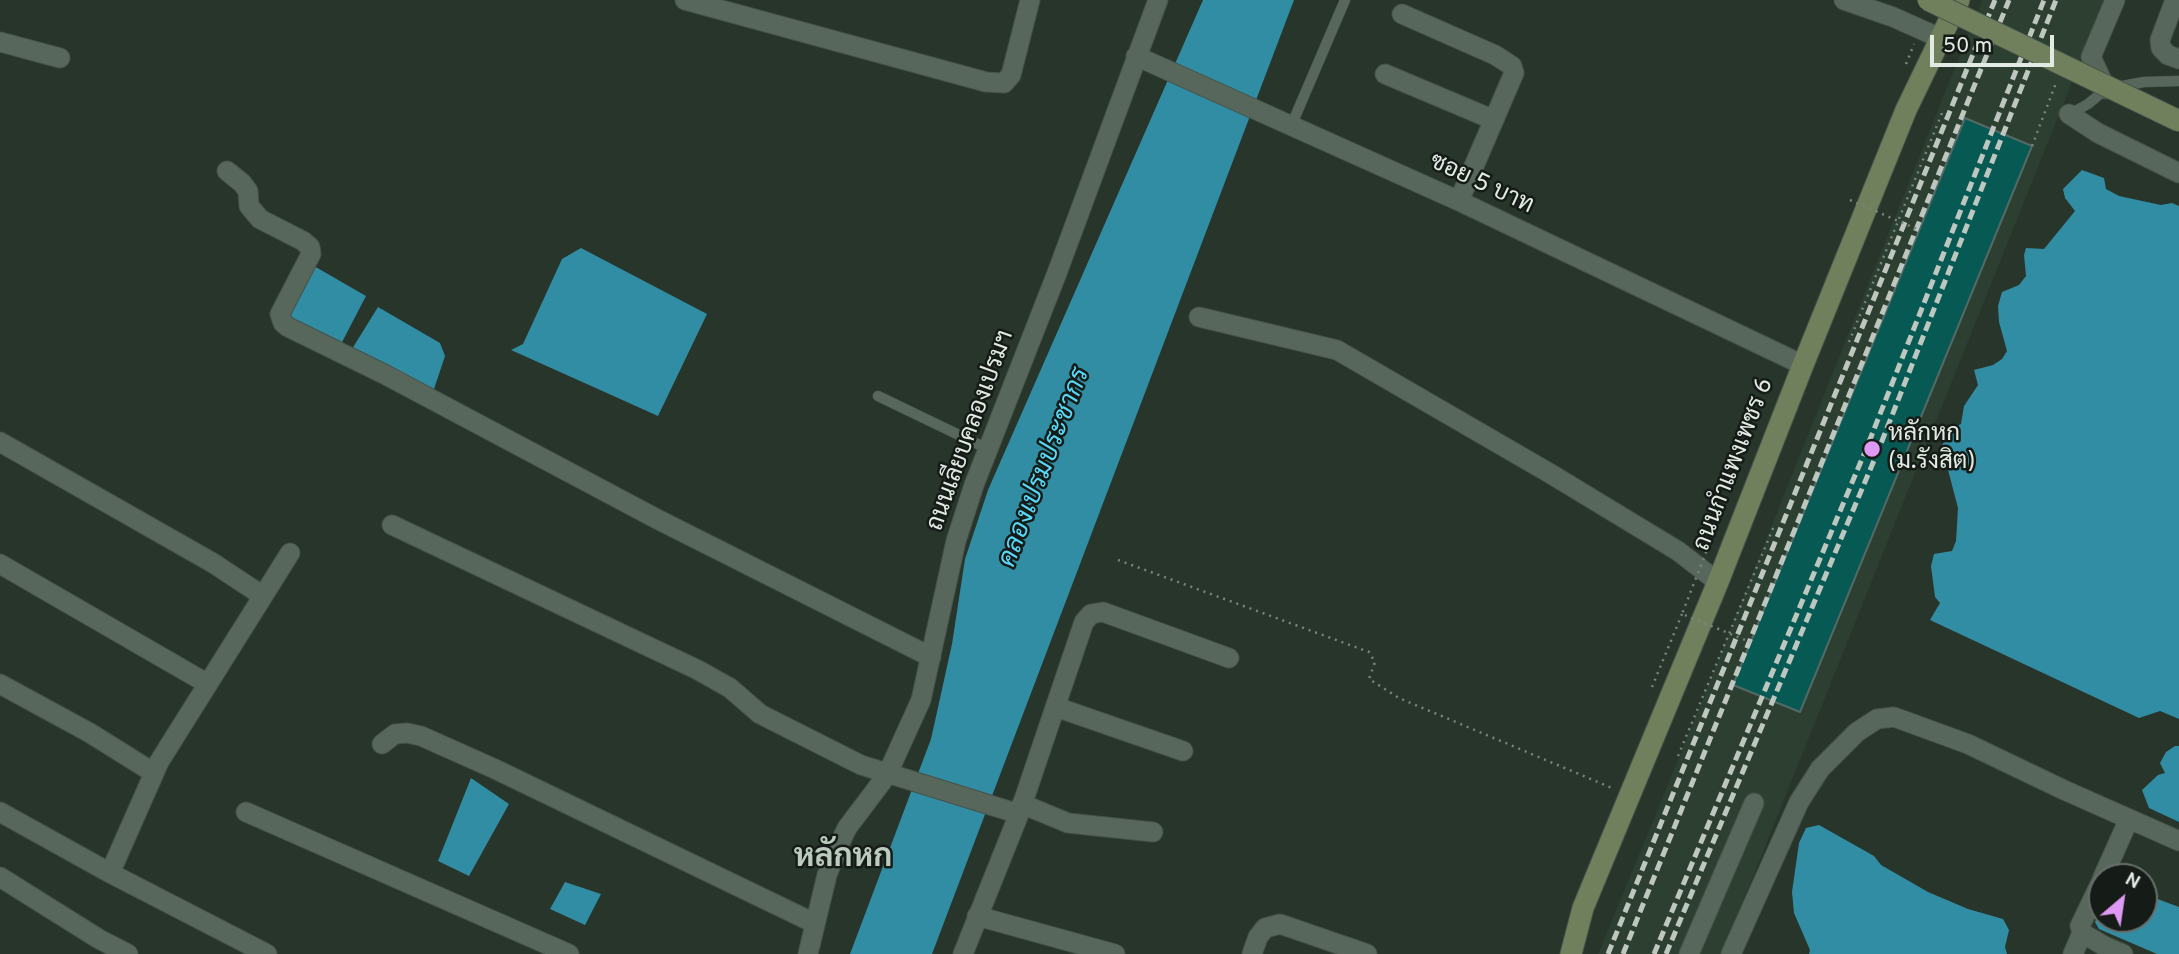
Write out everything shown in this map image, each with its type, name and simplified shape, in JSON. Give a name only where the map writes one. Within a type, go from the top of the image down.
[{"type":"main road","points":[[1928,0],[2179,121]]},
{"type":"main road","name":"ถนนกำแพงเพชร 6","points":[[1571,954],[1583,908],[1718,582],[1906,110],[1959,0]]},
{"type":"street","points":[[685,0],[986,82],[1004,83],[1011,75],[1030,0]]},
{"type":"street","name":"ถนนเลียบคลองเปรมฯ","points":[[808,954],[827,875],[847,828],[897,776],[921,700],[956,541],[988,449],[1158,0]]},
{"type":"street","points":[[1844,0],[1893,17],[1940,38]]},
{"type":"street","points":[[2106,89],[2091,57],[2115,0]]},
{"type":"street","points":[[2175,0],[2160,40],[2161,48],[2168,55],[2179,58]]},
{"type":"street","points":[[1402,14],[1495,55],[1512,66],[1514,73],[1459,201]]},
{"type":"street","points":[[0,42],[60,58]]},
{"type":"street","name":"ซอย 5 บาท","points":[[1136,56],[1459,201],[1803,365]]},
{"type":"street","points":[[1385,74],[1494,120]]},
{"type":"street","points":[[2069,114],[2098,133],[2179,173]]},
{"type":"street","points":[[227,171],[248,191],[249,205],[260,219],[310,247],[310,254],[279,314],[283,323],[657,519],[931,657]]},
{"type":"street","points":[[1199,317],[1337,350],[1678,551],[1718,582]]},
{"type":"street","points":[[0,442],[201,556],[263,596]]},
{"type":"street","points":[[392,525],[698,670],[730,688],[760,714],[861,765],[1068,823],[1153,832]]},
{"type":"street","points":[[110,873],[154,773],[290,553]]},
{"type":"street","points":[[0,564],[208,684]]},
{"type":"street","points":[[962,954],[1056,707],[1084,622],[1091,614],[1103,612],[1229,658]]},
{"type":"street","points":[[0,684],[90,733],[154,773]]},
{"type":"street","points":[[1056,707],[1183,751]]},
{"type":"street","points":[[1731,954],[1799,802],[1820,769],[1857,732],[1877,719],[1894,717],[1968,744],[2179,841]]},
{"type":"street","points":[[382,744],[395,734],[421,736],[814,923]]},
{"type":"street","points":[[1689,954],[1754,803]]},
{"type":"street","points":[[0,812],[110,873],[267,954]]},
{"type":"street","points":[[246,812],[569,954]]},
{"type":"street","points":[[2110,863],[2129,819]]},
{"type":"street","points":[[0,877],[119,952]]},
{"type":"street","points":[[2073,954],[2082,933],[2080,926],[2088,909]]},
{"type":"street","points":[[977,916],[1115,954]]},
{"type":"street","points":[[1252,954],[1258,937],[1265,928],[1280,924],[1367,954]]},
{"type":"street","points":[[2082,933],[2123,954]]},
{"type":"lane","points":[[1292,124],[1345,0]]},
{"type":"lane","points":[[2069,114],[2088,104],[2106,89],[2144,82],[2179,81]]},
{"type":"lane","points":[[878,396],[988,449]]},
{"type":"path","points":[[2032,146],[2063,64]]},
{"type":"path","points":[[1849,342],[1942,113]]},
{"type":"path","points":[[1850,200],[1919,230]]},
{"type":"path","points":[[1653,687],[1724,506]]},
{"type":"path","points":[[1678,756],[1774,526]]},
{"type":"path","points":[[1118,560],[1369,652],[1375,662],[1369,679],[1399,698],[1628,795]]},
{"type":"path","points":[[1682,614],[1750,642]]},
{"type":"shaded area","points":[[1982,0],[2105,0],[1722,954],[1598,954],[1670,780]]},
{"type":"water","name":"คลองเปรมประชากร","points":[[1203,0],[1294,0],[932,954],[850,954],[931,739],[952,644],[965,559],[988,490]]},
{"type":"water","points":[[2082,170],[2104,178],[2106,189],[2119,196],[2179,206],[2179,719],[2160,711],[2139,718],[1930,620],[1940,603],[1935,597],[1931,566],[1934,554],[1952,551],[1956,541],[1958,508],[1947,466],[1940,452],[1948,430],[1961,424],[1964,406],[1978,385],[1974,370],[1993,365],[2002,359],[2007,351],[1999,322],[1998,306],[2002,292],[2019,285],[2026,276],[2026,248],[2044,249],[2075,211],[2065,198],[2063,189]]},
{"type":"water","points":[[581,248],[707,314],[658,416],[511,350],[523,344],[562,259]]},
{"type":"water","points":[[314,266],[366,296],[340,346],[294,323],[287,310]]},
{"type":"water","points":[[378,307],[440,343],[445,356],[434,389],[352,349]]},
{"type":"water","points":[[2179,746],[2179,822],[2149,808],[2142,790],[2158,775],[2165,773],[2160,763],[2166,752]]},
{"type":"water","points":[[471,778],[509,804],[469,876],[438,861]]},
{"type":"water","points":[[1819,825],[1874,856],[1881,865],[1928,892],[1968,909],[2003,919],[2009,930],[2005,947],[2007,954],[1809,954],[1810,950],[1794,913],[1792,892],[1799,843],[1806,828]]},
{"type":"water","points":[[565,882],[601,894],[585,925],[550,909]]},
{"type":"water","points":[[2158,899],[2179,907],[2179,954],[2157,954],[2108,933],[2158,933]]},
{"type":"building","points":[[1965,118],[2032,146],[1800,712],[1733,685]]},
{"type":"railway","points":[[1608,954],[1995,0]]},
{"type":"railway","points":[[1623,954],[2009,0]]},
{"type":"railway","points":[[1654,954],[1867,447],[2044,0]]},
{"type":"railway","points":[[1666,954],[1878,451],[2056,0]]},
{"type":"place","name":"หลักหก (ม.รังสิต)","points":[[1872,449]]},
{"type":"district","name":"หลักหก","points":[[843,860]]}]
